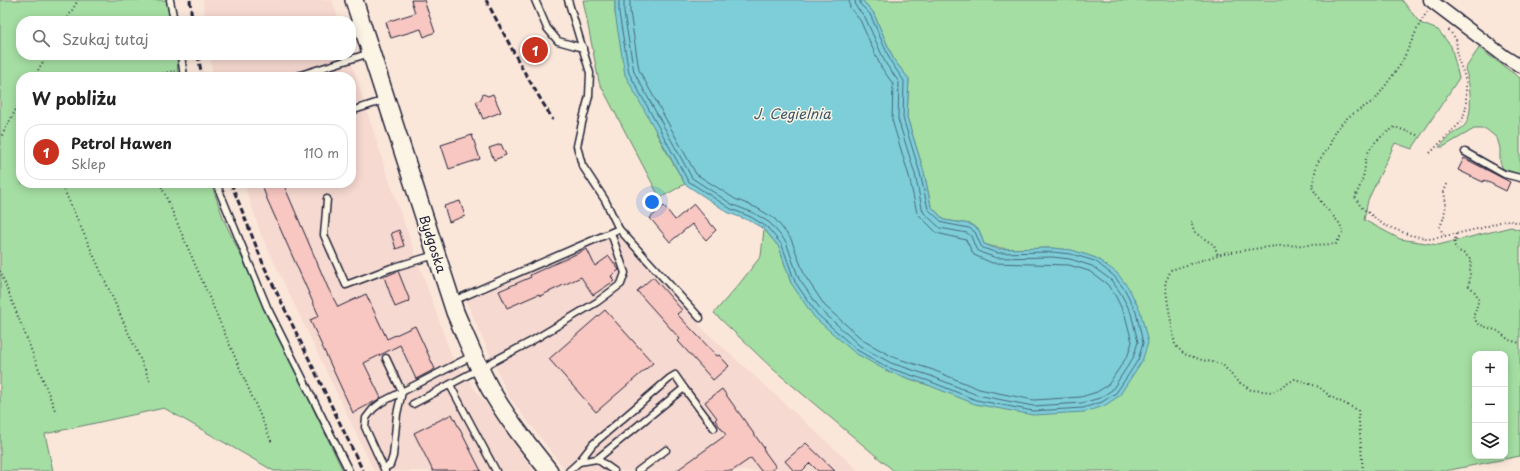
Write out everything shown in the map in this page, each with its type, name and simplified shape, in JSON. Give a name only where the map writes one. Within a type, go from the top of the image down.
[{"type":"street","name":"Bydgoska","points":[[354,0],[452,302],[477,362],[493,393],[522,437],[549,471]]},
{"type":"street","points":[[1432,1],[1504,56],[1520,66]]},
{"type":"lane","points":[[170,0],[173,16]]},
{"type":"lane","points":[[535,0],[547,28],[558,41],[583,48]]},
{"type":"lane","points":[[568,0],[590,73],[589,96],[577,146],[582,164],[606,200],[619,229],[700,318]]},
{"type":"lane","points":[[356,57],[371,52]]},
{"type":"lane","points":[[181,60],[182,70]]},
{"type":"lane","points":[[309,72],[346,60]]},
{"type":"lane","points":[[356,109],[386,99]]},
{"type":"lane","points":[[1466,152],[1504,174],[1520,178]]},
{"type":"lane","points":[[218,188],[267,307],[349,471]]},
{"type":"lane","points":[[327,199],[324,235],[346,285],[391,268],[437,255]]},
{"type":"lane","points":[[452,302],[619,229]]},
{"type":"lane","points":[[386,358],[402,392],[397,414],[393,456],[390,465],[385,469],[365,427],[366,418],[373,409],[382,402],[402,392],[530,342],[597,302],[621,284],[625,273],[611,233]]},
{"type":"lane","points":[[413,404],[450,385],[477,362]]},
{"type":"lane","points":[[569,471],[593,444],[675,375],[714,428]]},
{"type":"lane","points":[[450,385],[496,471]]},
{"type":"lane","points":[[578,462],[597,459],[684,388]]},
{"type":"lane","points":[[638,471],[666,450]]},
{"type":"lane","points":[[597,459],[614,471]]},
{"type":"path","points":[[69,16],[78,0]]},
{"type":"path","points":[[1363,471],[1358,410],[1331,397],[1319,387],[1295,379],[1273,392],[1251,390],[1237,381],[1222,364],[1202,360],[1184,354],[1175,344],[1165,283],[1172,270],[1224,253],[1276,246],[1336,244],[1343,232],[1340,224],[1321,202],[1312,187],[1317,163],[1329,147],[1334,131],[1348,117],[1375,100],[1401,64],[1432,1]]},
{"type":"path","points":[[1430,153],[1462,121],[1466,108],[1466,80],[1458,59],[1456,39],[1447,29]]},
{"type":"path","points":[[37,72],[44,60]]},
{"type":"path","points":[[170,72],[182,70]]},
{"type":"path","points":[[0,140],[16,110]]},
{"type":"path","points":[[1417,135],[1395,127],[1384,134],[1376,142],[1367,155],[1364,174],[1355,197],[1361,207],[1384,224],[1410,235],[1431,239],[1456,234],[1506,220],[1520,223]]},
{"type":"path","points":[[1443,236],[1440,227],[1444,217],[1446,203],[1444,192],[1447,184]]},
{"type":"path","points":[[63,188],[151,383]]},
{"type":"path","points":[[162,188],[272,443]]},
{"type":"path","points":[[1190,221],[1194,232],[1214,245],[1218,255]]},
{"type":"path","points":[[1456,234],[1454,245],[1457,250],[1465,254],[1471,260],[1469,286],[1477,293],[1479,302],[1473,317],[1478,324],[1498,331],[1509,340],[1520,343]]},
{"type":"path","points":[[0,271],[55,410]]},
{"type":"shaded area","points":[[203,0],[332,0],[337,16],[205,16]]},
{"type":"shaded area","points":[[211,60],[351,60],[354,72],[212,72]]},
{"type":"shaded area","points":[[356,77],[388,177],[452,357],[534,471],[374,471],[261,235],[246,188],[356,188]]},
{"type":"shaded area","points":[[617,234],[706,332],[859,471],[566,471],[509,397],[466,301]]},
{"type":"green space","points":[[0,0],[173,0],[175,16],[16,16],[16,60],[177,60],[178,72],[16,72],[16,188],[213,188],[224,220],[343,471],[274,471],[164,408],[45,434],[53,471],[0,471]]},
{"type":"green space","points":[[583,0],[615,0],[615,13],[657,135],[685,184],[660,198],[599,82]]},
{"type":"green space","points":[[862,0],[1402,0],[1420,23],[1438,30],[1451,46],[1459,78],[1412,149],[1395,143],[1368,200],[1364,220],[1400,239],[1438,245],[1511,227],[1520,230],[1520,456],[1508,458],[1508,351],[1472,351],[1472,459],[1505,459],[1445,471],[894,471],[774,370],[714,313],[761,256],[764,229],[779,247],[791,283],[887,371],[928,385],[1096,258],[1051,248],[1009,249],[984,244],[979,230],[970,224],[944,220],[931,206],[924,172],[907,117],[909,79],[894,60],[873,12]]},
{"type":"green space","points":[[1479,48],[1520,78],[1520,174],[1503,169],[1500,162],[1500,148],[1497,138],[1486,129],[1474,129],[1443,147],[1439,147],[1452,134],[1461,129],[1468,120],[1470,113],[1470,97],[1465,69]]},
{"type":"water","name":"J. Cegielnia","points":[[615,0],[862,0],[873,12],[894,60],[909,79],[907,117],[924,172],[931,206],[944,220],[970,224],[979,230],[984,244],[997,249],[1052,248],[1072,250],[1096,258],[1117,273],[1128,287],[1140,310],[1148,343],[1142,361],[1119,396],[1104,406],[1084,412],[1033,415],[975,404],[928,385],[887,371],[855,353],[814,317],[791,283],[779,247],[764,229],[750,221],[729,213],[685,184],[625,75],[615,13]]},
{"type":"building","points":[[411,0],[424,0],[435,32],[424,37],[421,29],[391,38],[386,22],[415,13]]},
{"type":"building","points":[[483,94],[488,96],[493,94],[501,112],[483,119],[476,102],[481,99]]},
{"type":"building","points":[[472,135],[480,159],[449,169],[441,145]]},
{"type":"building","points":[[501,144],[506,155],[494,160],[489,148]]},
{"type":"building","points":[[1464,158],[1510,182],[1506,191],[1484,180],[1483,182],[1458,170]]},
{"type":"building","points":[[263,188],[285,188],[328,288],[338,307],[366,294],[387,339],[415,326],[435,369],[416,379],[400,345],[364,363],[381,398],[353,413],[310,320],[319,316]]},
{"type":"building","points":[[460,201],[465,216],[449,222],[444,206]]},
{"type":"building","points":[[694,204],[716,230],[706,240],[692,224],[670,242],[650,218],[664,206],[675,220]]},
{"type":"building","points":[[399,230],[404,246],[396,249],[391,233]]},
{"type":"building","points":[[587,249],[595,266],[609,256],[619,270],[611,276],[614,281],[593,295],[581,277],[540,296],[539,294],[507,308],[499,291]]},
{"type":"building","points":[[398,271],[410,301],[395,307],[384,277]]},
{"type":"building","points":[[653,277],[682,310],[677,314],[717,356],[719,355],[729,366],[713,380],[678,341],[680,339],[637,291]]},
{"type":"building","points":[[605,310],[653,363],[596,412],[549,359]]},
{"type":"building","points":[[722,389],[776,467],[770,471],[761,471],[751,458],[732,471],[676,471],[726,435],[715,420],[717,418],[705,402]]},
{"type":"building","points":[[452,414],[481,471],[433,471],[414,433]]},
{"type":"building","points":[[806,443],[835,471],[818,471],[810,463],[802,471],[794,471],[785,461]]},
{"type":"railway","points":[[190,0],[192,16]]},
{"type":"railway","points":[[486,0],[522,68],[553,120]]},
{"type":"railway","points":[[199,60],[201,72]]},
{"type":"railway","points":[[233,188],[264,266],[363,471]]},
{"type":"place","name":"Petrol Hawen","points":[[535,50]]}]
